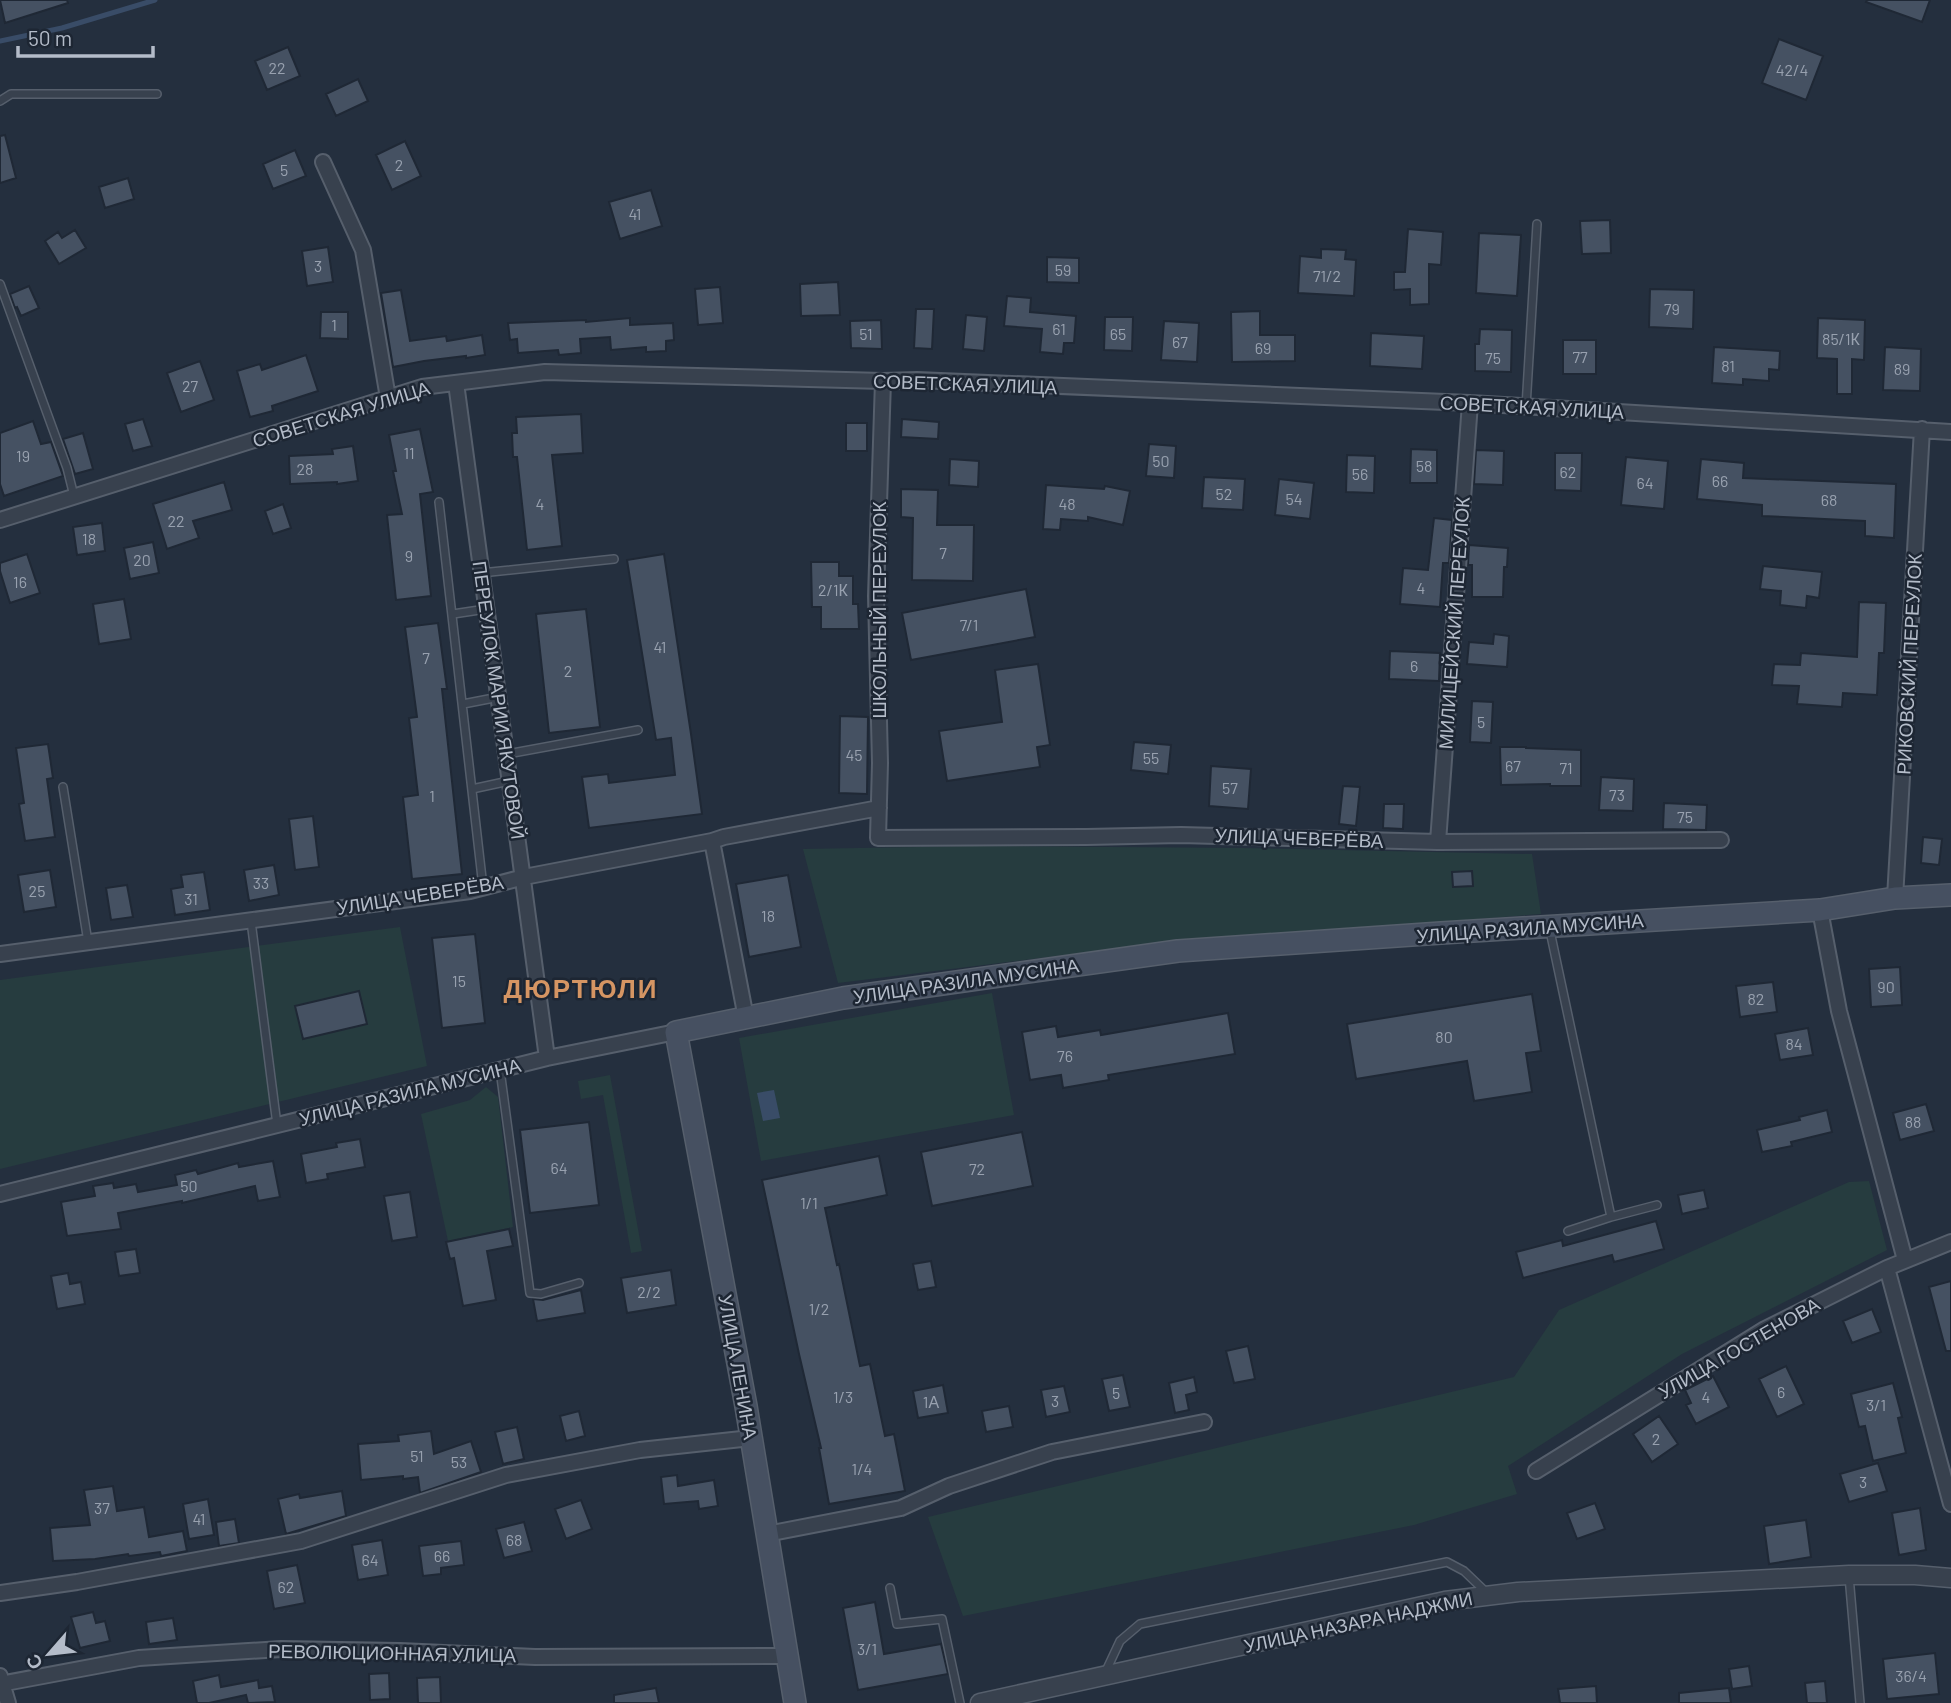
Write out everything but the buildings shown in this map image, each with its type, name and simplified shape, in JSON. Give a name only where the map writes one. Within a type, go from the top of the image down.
[{"type":"main road","name":"УЛИЦА РАЗИЛА МУСИНА","points":[[676,1032],[843,998],[1178,951],[1820,910],[1895,898],[1951,895]]},
{"type":"main road","name":"УЛИЦА ЛЕНИНА","points":[[676,1032],[751,1438],[795,1703]]},
{"type":"street","points":[[323,162],[363,250],[388,398]]},
{"type":"street","name":"СОВЕТСКАЯ УЛИЦА","points":[[0,520],[422,387],[545,372],[916,380],[1470,403],[1951,432]]},
{"type":"street","name":"ШКОЛЬНЫЙ ПЕРЕУЛОК","points":[[878,838],[880,763],[876,596],[883,381]]},
{"type":"street","name":"ПЕРЕУЛОК МАРИИ ЯКУТОВОЙ","points":[[456,383],[547,1058]]},
{"type":"street","name":"МИЛИЦЕЙСКИЙ ПЕРЕУЛОК","points":[[1438,842],[1470,403]]},
{"type":"street","name":"РИКОВСКИЙ ПЕРЕУЛОК","points":[[1895,898],[1922,429]]},
{"type":"street","name":"УЛИЦА ЧЕВЕРЁВА","points":[[0,954],[456,893],[524,877],[712,841],[724,836],[879,808]]},
{"type":"street","name":"УЛИЦА ЧЕВЕРЁВА","points":[[878,838],[1181,835],[1438,842],[1721,840]]},
{"type":"street","points":[[712,841],[746,1018]]},
{"type":"street","points":[[1820,910],[1839,1011],[1905,1260]]},
{"type":"street","name":"УЛИЦА РАЗИЛА МУСИНА","points":[[0,1194],[547,1058],[676,1032]]},
{"type":"street","name":"УЛИЦА ГОСТЕНОВА","points":[[1536,1471],[1765,1329],[1887,1268],[1951,1242]]},
{"type":"street","points":[[1887,1268],[1950,1499]]},
{"type":"street","points":[[767,1534],[901,1508],[949,1486],[1052,1452],[1204,1422]]},
{"type":"street","points":[[0,1593],[77,1582],[301,1541],[506,1475],[640,1450],[751,1438]]},
{"type":"street","name":"УЛИЦА НАЗАРА НАДЖМИ","points":[[980,1703],[1445,1601],[1490,1595],[1849,1575],[1951,1578]]},
{"type":"street","name":"РЕВОЛЮЦИОННАЯ УЛИЦА","points":[[1,1681],[139,1658],[281,1649],[535,1657],[786,1656]]},
{"type":"street","points":[[1,1681],[8,1703]]},
{"type":"lane","points":[[0,101],[11,94],[157,94]]},
{"type":"lane","points":[[1526,407],[1537,224]]},
{"type":"lane","points":[[0,284],[67,468],[74,496]]},
{"type":"lane","points":[[439,502],[483,887]]},
{"type":"lane","points":[[481,573],[614,559]]},
{"type":"lane","points":[[453,614],[486,609]]},
{"type":"lane","points":[[463,704],[499,697]]},
{"type":"lane","points":[[507,754],[638,730]]},
{"type":"lane","points":[[472,789],[510,781]]},
{"type":"lane","points":[[64,787],[88,942]]},
{"type":"lane","points":[[251,920],[277,1125]]},
{"type":"lane","points":[[1549,926],[1611,1217]]},
{"type":"lane","points":[[499,1070],[530,1293],[541,1294],[579,1283]]},
{"type":"lane","points":[[1568,1231],[1657,1205]]},
{"type":"lane","points":[[1103,1677],[1120,1641],[1140,1624],[1447,1562],[1464,1572],[1490,1595]]},
{"type":"lane","points":[[1849,1575],[1860,1703]]},
{"type":"lane","points":[[890,1588],[897,1624],[943,1619],[960,1703]]},
{"type":"green space","points":[[972,846],[1532,854],[1541,914],[1138,946],[838,983],[803,849]]},
{"type":"green space","points":[[400,927],[427,1066],[0,1169],[0,980]]},
{"type":"green space","points":[[992,993],[1014,1115],[761,1161],[739,1038]]},
{"type":"green space","points":[[610,1075],[642,1251],[631,1253],[603,1095],[581,1099],[578,1081]]},
{"type":"green space","points":[[486,1087],[498,1097],[513,1227],[448,1241],[421,1114],[470,1100]]},
{"type":"green space","points":[[1869,1181],[1887,1250],[1682,1354],[1508,1466],[1517,1494],[1414,1525],[963,1616],[928,1517],[1514,1377],[1559,1310],[1849,1182]]},
{"type":"water","points":[[774,1090],[780,1118],[763,1121],[757,1093]]},
{"type":"waterway","points":[[0,41],[62,28],[155,0]]},
{"type":"district","name":"ДЮРТЮЛИ","points":[[581,989]]}]
